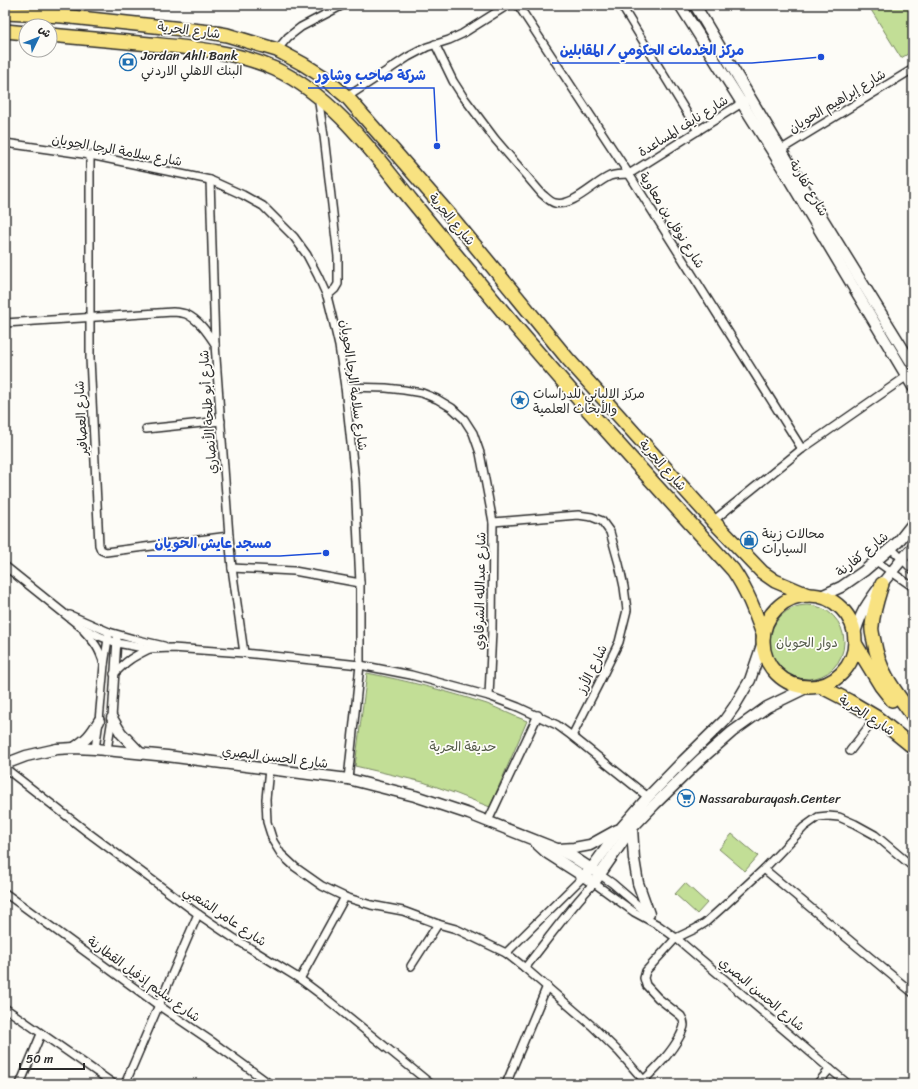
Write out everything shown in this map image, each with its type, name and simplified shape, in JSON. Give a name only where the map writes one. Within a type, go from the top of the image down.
[{"type":"highway","name":"شارع الحرية","points":[[5,13],[62,16],[227,35],[277,50],[322,76],[347,97],[454,220],[567,358],[713,521],[762,572],[775,581],[815,595]]},
{"type":"highway","points":[[5,32],[18,33]]},
{"type":"highway","name":"شارع الحرية","points":[[58,37],[183,47],[237,56],[275,70],[295,81],[318,97],[339,115],[363,141],[448,246],[547,364],[733,570],[741,581],[748,595],[763,638]]},
{"type":"highway","points":[[882,584],[874,612],[872,627],[875,648],[879,663],[892,688],[913,717]]},
{"type":"highway","points":[[815,595],[833,601],[843,610],[851,620],[855,639],[853,656],[848,667],[841,676],[820,686],[806,688],[789,683],[779,677],[766,658],[763,638],[767,622],[774,611],[784,602],[795,597],[815,595]]},
{"type":"highway","name":"شارع الحرية","points":[[855,639],[871,671],[890,698],[913,717]]},
{"type":"highway","name":"شارع الحرية","points":[[820,686],[876,717],[913,747]]},
{"type":"street","points":[[277,50],[288,37],[301,27],[342,5]]},
{"type":"street","points":[[347,97],[408,57],[435,44],[450,40],[462,34],[508,5]]},
{"type":"street","name":"شارع نوفل بن معاوية","points":[[518,5],[629,174],[802,449]]},
{"type":"street","points":[[621,5],[698,131]]},
{"type":"street","name":"شارع كفارنة","points":[[680,5],[746,100]]},
{"type":"street","name":"شارع كفارنة","points":[[695,5],[746,100],[910,374],[913,387]]},
{"type":"street","points":[[435,44],[452,81],[470,106],[498,143],[549,200],[555,203],[569,202],[584,194],[603,180],[619,174],[629,174]]},
{"type":"street","name":"شارع إبراهيم الحويان","points":[[777,152],[913,69]]},
{"type":"street","points":[[318,97],[338,257],[338,284],[336,289],[327,296]]},
{"type":"street","name":"شارع نايف المساعدة","points":[[629,174],[746,100]]},
{"type":"street","name":"شارع سلامة الرجا الحويان","points":[[5,143],[90,155],[210,180],[243,194],[263,206],[294,236],[307,255],[327,296],[332,316],[344,387],[355,481],[360,583],[360,665],[348,779]]},
{"type":"street","name":"شارع كفارنة","points":[[777,152],[913,366]]},
{"type":"street","name":"شارع العصافير","points":[[90,155],[90,358],[99,545],[102,550],[106,552],[229,536]]},
{"type":"street","points":[[210,180],[215,344]]},
{"type":"street","name":"شارع أبو طلحة الأنصاري","points":[[5,323],[173,312],[186,314],[196,320],[206,330],[215,344],[232,568],[244,653]]},
{"type":"street","points":[[713,521],[802,449],[910,374]]},
{"type":"street","points":[[344,387],[386,388],[422,393],[437,399],[452,408],[464,419],[473,433],[480,453],[493,522]]},
{"type":"street","points":[[146,429],[221,421]]},
{"type":"street","name":"شارع عبدالله الشرقاوي","points":[[490,696],[493,522],[578,515],[592,517],[602,521],[610,532],[615,548],[624,587],[627,610]]},
{"type":"street","name":"شارع كفارنة","points":[[815,595],[841,587],[864,571],[898,542],[913,523]]},
{"type":"street","points":[[855,639],[867,604],[913,546]]},
{"type":"street","points":[[891,548],[913,570]]},
{"type":"street","points":[[876,561],[913,587]]},
{"type":"street","points":[[5,566],[60,612],[81,627],[117,643],[149,649],[172,648],[244,653],[360,665],[411,675],[490,696],[538,715],[557,725],[648,797]]},
{"type":"street","points":[[232,568],[294,571],[360,583]]},
{"type":"street","name":"شارع الأرز","points":[[572,736],[619,642],[627,610]]},
{"type":"street","points":[[60,612],[134,640],[172,648]]},
{"type":"street","points":[[81,627],[96,644],[104,665]]},
{"type":"street","points":[[95,749],[104,665],[110,632]]},
{"type":"street","points":[[107,750],[112,718],[117,634]]},
{"type":"street","points":[[526,968],[580,897],[621,828],[682,761],[724,720],[734,707],[750,680],[763,638]]},
{"type":"street","points":[[114,674],[132,657],[149,649]]},
{"type":"street","points":[[506,953],[592,875],[632,828],[655,804],[696,764],[732,732],[767,707],[806,688]]},
{"type":"street","points":[[488,821],[538,715]]},
{"type":"street","points":[[850,751],[876,717]]},
{"type":"street","points":[[112,718],[121,733],[140,754]]},
{"type":"street","points":[[74,748],[85,741],[99,721]]},
{"type":"street","name":"شارع الحسن البصري","points":[[5,764],[38,753],[58,749],[74,748],[167,756],[348,779],[443,804],[488,821],[573,857],[634,912],[658,925],[676,938],[848,1084]]},
{"type":"street","name":"شارع عامر الشعبي","points":[[5,768],[86,831],[198,914],[300,979],[431,1084]]},
{"type":"street","points":[[270,769],[266,799],[267,822],[273,840],[281,854],[295,867],[322,886],[345,897],[371,905],[403,912],[456,929],[506,953],[573,1008],[619,1052],[646,1082],[678,1040],[684,1024],[681,1016],[654,994],[646,985],[644,978],[646,971],[676,938],[696,929],[724,906],[764,869],[804,827],[818,817],[839,817],[875,835],[913,867]]},
{"type":"street","points":[[557,849],[590,845],[621,828]]},
{"type":"street","points":[[632,828],[634,859],[638,883],[648,914]]},
{"type":"street","name":"شارع الحسن البصري","points":[[534,840],[548,853],[592,875],[612,883],[648,914],[658,925]]},
{"type":"street","points":[[764,869],[913,993]]},
{"type":"street","name":"شارع سليم إذفيل القطارنة","points":[[5,892],[267,1083]]},
{"type":"street","points":[[300,979],[345,897]]},
{"type":"street","points":[[125,1084],[198,914]]},
{"type":"street","points":[[411,966],[438,924]]},
{"type":"street","points":[[506,1084],[547,986]]},
{"type":"street","points":[[5,1008],[114,1084]]},
{"type":"street","points":[[20,1084],[41,1034]]},
{"type":"street","points":[[817,1084],[830,1069]]},
{"type":"green space","points":[[868,5],[913,5],[913,51],[901,58]]},
{"type":"green space","name":"دوار الحويان","points":[[807,605],[821,608],[833,616],[841,628],[844,642],[841,656],[833,668],[821,676],[807,679],[793,676],[781,668],[773,656],[770,642],[773,628],[781,616],[793,608]]},
{"type":"green space","name":"حديقة الحرية","points":[[367,673],[397,679],[472,699],[527,721],[490,807],[423,782],[355,766]]},
{"type":"green space","points":[[732,834],[758,856],[745,871],[719,849]]},
{"type":"green space","points":[[685,883],[707,903],[697,914],[675,894]]},
{"type":"place","name":"مركز الخدمات الحكومي / المقابلين","points":[[821,57]]},
{"type":"place","name":"Jordan Ahli Bank البنك الاهلي الاردني","points":[[128,62]]},
{"type":"place","name":"شركة صاحب وشاور","points":[[437,146]]},
{"type":"place","name":"مركز الالباني للدراسات والأبحاث العلمية","points":[[520,400]]},
{"type":"place","name":"محالات زينة السيارات","points":[[749,540]]},
{"type":"place","name":"مسجد عايش الحويان","points":[[326,553]]},
{"type":"place","name":"Nassaraburayash.Center","points":[[686,798]]}]
